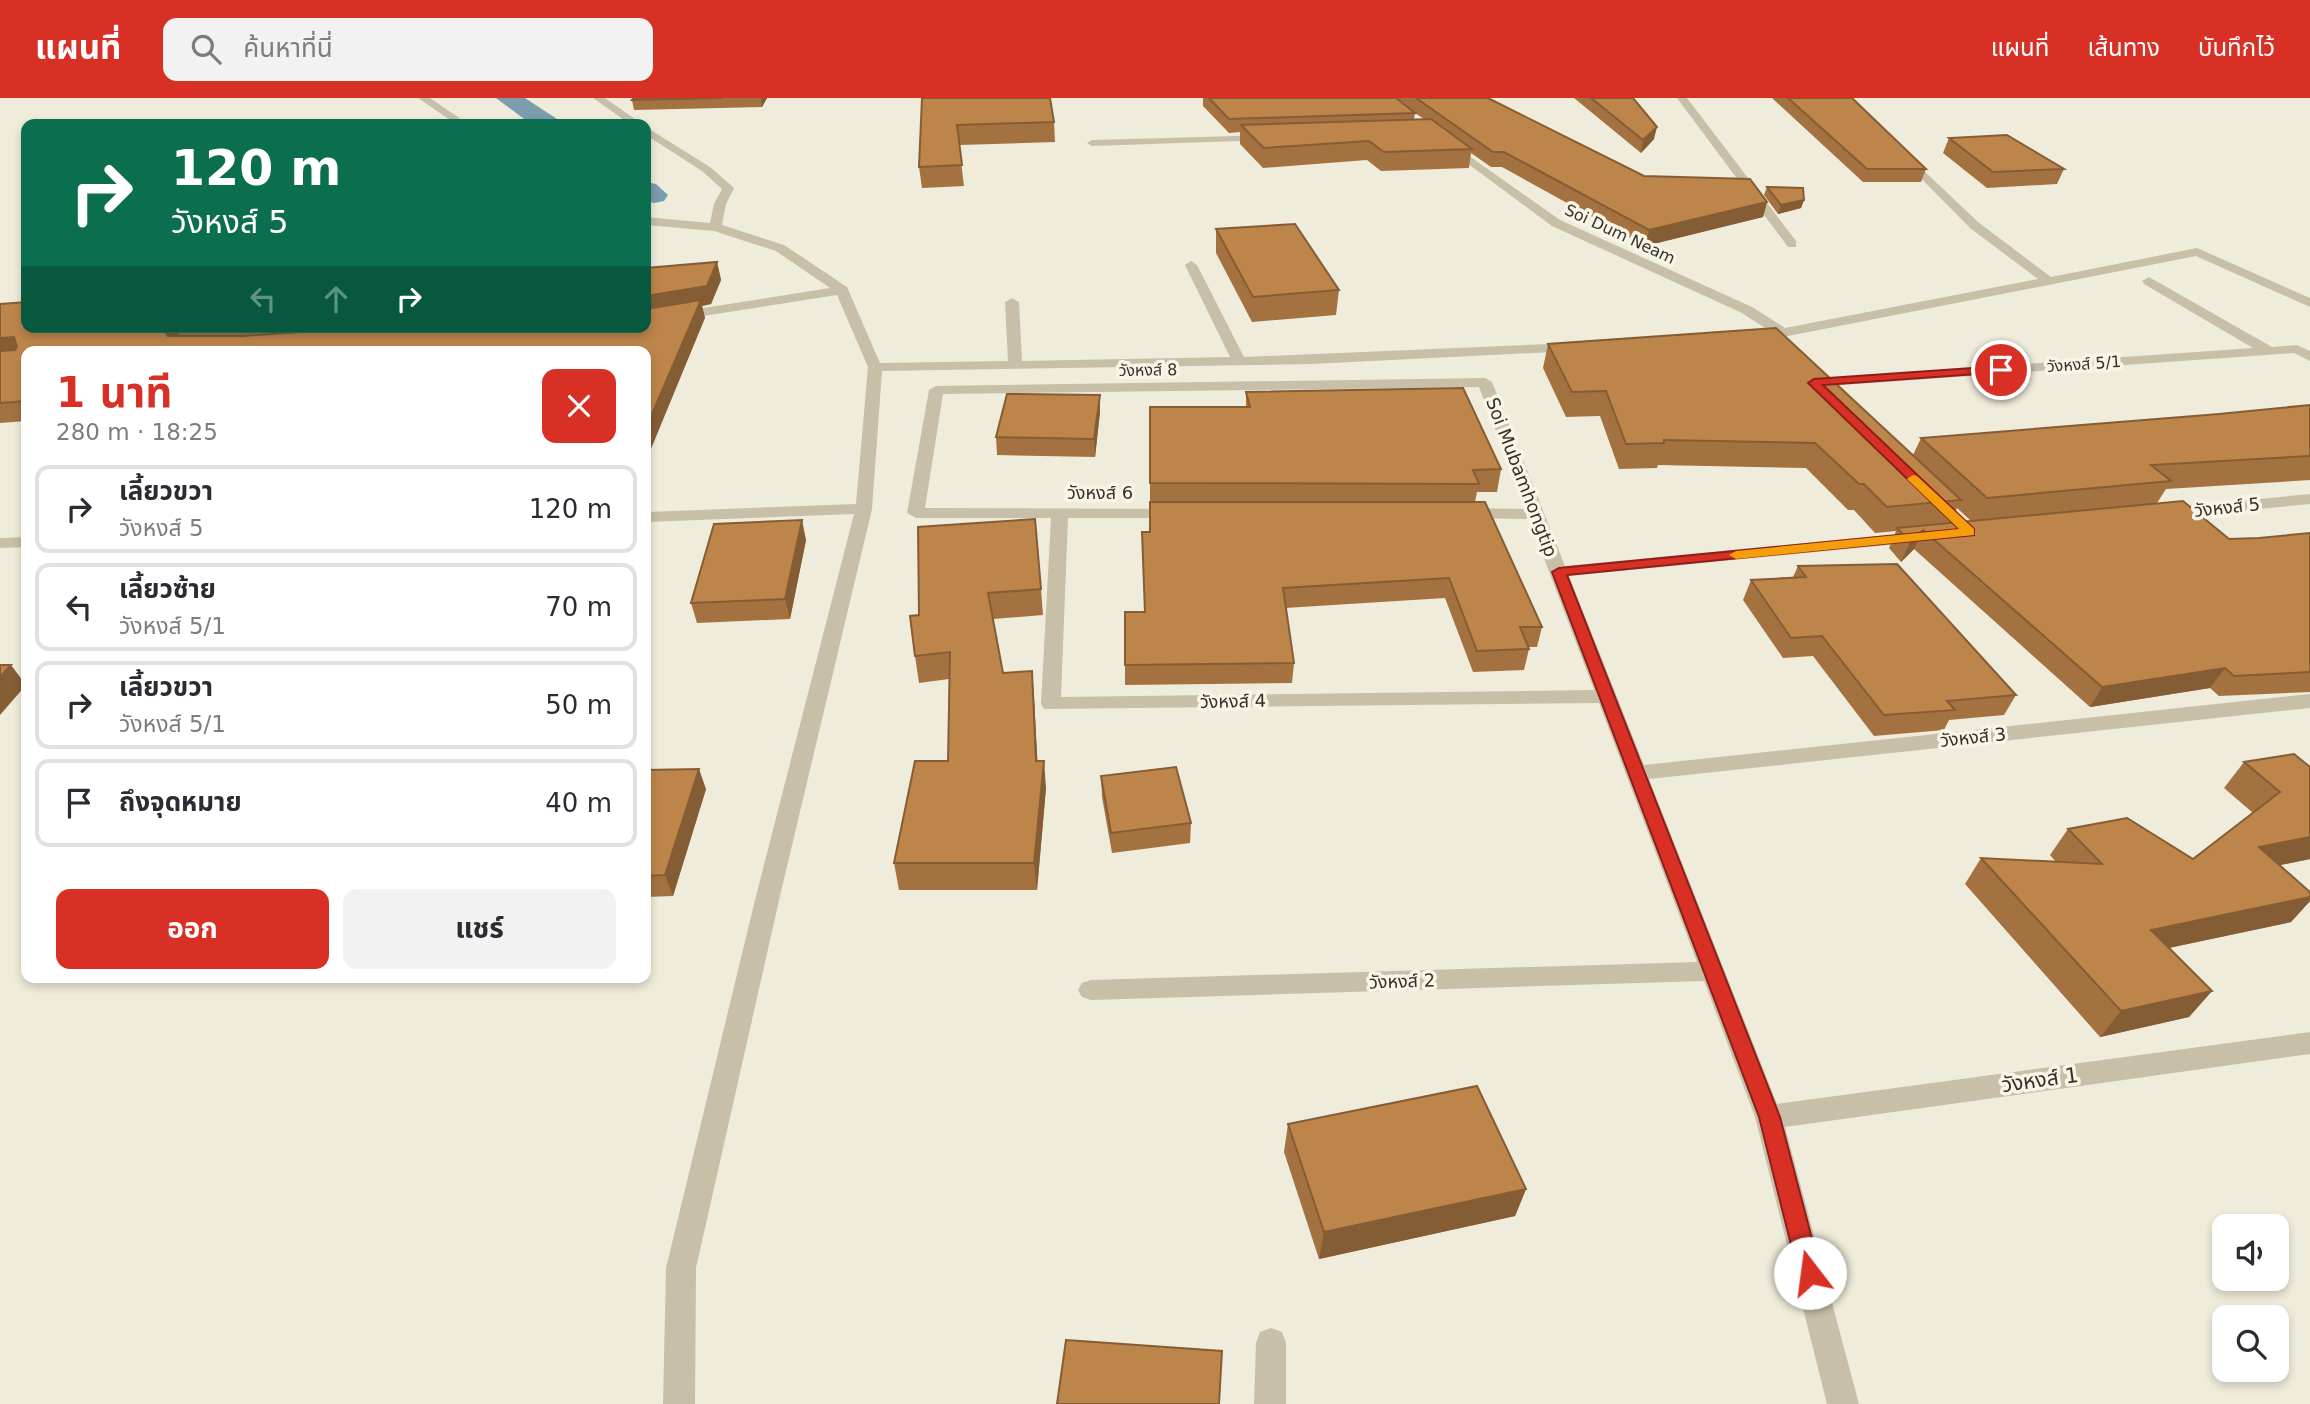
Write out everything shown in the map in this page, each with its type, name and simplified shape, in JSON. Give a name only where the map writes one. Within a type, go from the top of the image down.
[{"type":"street","points":[[423,98],[455,119]]},
{"type":"street","points":[[598,98],[630,119]]},
{"type":"street","points":[[1682,98],[1792,244]]},
{"type":"street","points":[[651,133],[706,169],[728,188],[720,204],[715,227]]},
{"type":"street","points":[[1092,143],[1283,137]]},
{"type":"street","name":"Soi Dum Neam","points":[[1440,139],[1556,223],[1703,289],[1783,333]]},
{"type":"street","points":[[1896,146],[1974,225],[2050,282]]},
{"type":"street","points":[[651,221],[715,227],[779,248],[842,290],[875,366],[864,509],[768,896],[681,1268],[679,1404]]},
{"type":"street","points":[[1742,335],[1783,333],[2197,252],[2310,303]]},
{"type":"street","points":[[1191,265],[1239,361]]},
{"type":"street","points":[[2149,281],[2269,351]]},
{"type":"street","points":[[651,320],[842,290]]},
{"type":"street","points":[[1012,302],[1015,365]]},
{"type":"street","points":[[875,366],[1454,355],[1591,346]]},
{"type":"street","name":"วังหงส์ 5/1","points":[[1833,401],[1809,378],[2297,349],[2310,357]]},
{"type":"street","name":"วังหงส์ 8","points":[[916,513],[936,390],[1485,382]]},
{"type":"street","name":"Soi Mubamhongtip","points":[[1485,382],[1769,1117],[1843,1404]]},
{"type":"street","name":"วังหงส์ 5","points":[[2147,515],[2310,499]]},
{"type":"street","points":[[651,517],[864,509]]},
{"type":"street","name":"วังหงส์ 6","points":[[916,513],[1200,513]]},
{"type":"street","name":"วังหงส์ 4","points":[[1060,513],[1051,704],[1606,696]]},
{"type":"street","points":[[1452,513],[1536,513]]},
{"type":"street","points":[[1559,572],[1942,535]]},
{"type":"street","points":[[0,543],[21,542]]},
{"type":"street","name":"วังหงส์ 3","points":[[1636,773],[2310,701]]},
{"type":"street","name":"วังหงส์ 2","points":[[1091,990],[1713,971]]},
{"type":"street","name":"วังหงส์ 1","points":[[1769,1117],[2310,1043]]},
{"type":"street","points":[[1270,1404],[1271,1343]]},
{"type":"building","points":[[634,98],[722,98],[632,100]]},
{"type":"building","points":[[922,98],[1050,98],[1054,122],[957,125],[962,165],[919,167]]},
{"type":"building","points":[[1209,98],[1396,98],[1415,113],[1229,119]]},
{"type":"building","points":[[1416,98],[1488,98],[1644,176],[1750,179],[1767,202],[1649,230],[1504,152],[1493,152]]},
{"type":"building","points":[[1591,98],[1633,98],[1657,127],[1643,140]]},
{"type":"building","points":[[1788,98],[1852,98],[1926,169],[1867,169]]},
{"type":"building","points":[[1431,119],[1472,149],[1384,152],[1369,141],[1264,148],[1241,125]]},
{"type":"building","points":[[2007,135],[2064,169],[1993,172],[1949,138]]},
{"type":"building","points":[[1767,187],[1803,188],[1804,200],[1781,205]]},
{"type":"building","points":[[1295,224],[1339,290],[1253,297],[1216,229]]},
{"type":"building","points":[[717,262],[707,286],[651,295],[651,268]]},
{"type":"building","points":[[701,300],[651,416],[651,346],[21,346],[21,401],[0,403],[0,351],[15,350],[17,347],[14,337],[0,338],[0,304],[21,302],[21,333],[166,333],[168,336],[287,333],[651,333],[651,308]]},
{"type":"building","points":[[1776,328],[1961,500],[1887,507],[1815,443],[1664,440],[1664,443],[1626,444],[1606,391],[1572,392],[1548,344]]},
{"type":"building","points":[[1463,388],[1501,469],[1473,470],[1479,484],[1150,483],[1150,407],[1250,407],[1246,392]]},
{"type":"building","points":[[1007,394],[1100,395],[1094,439],[996,437]]},
{"type":"building","points":[[2310,405],[2310,456],[2151,465],[2171,481],[1987,498],[1921,438],[2219,414]]},
{"type":"building","points":[[2183,501],[2229,539],[2310,533],[2310,672],[2234,676],[2225,668],[2102,687],[1923,530],[1910,542],[1897,528]]},
{"type":"building","points":[[1150,502],[1485,502],[1542,627],[1520,627],[1529,649],[1477,651],[1449,578],[1283,588],[1294,663],[1125,665],[1125,612],[1145,612],[1142,532],[1150,532]]},
{"type":"building","points":[[1035,519],[1041,589],[988,593],[1003,673],[1032,671],[1036,761],[1044,761],[1034,863],[894,863],[915,761],[948,761],[950,652],[915,656],[910,616],[919,615],[918,527]]},
{"type":"building","points":[[802,520],[785,599],[691,603],[714,524]]},
{"type":"building","points":[[1897,564],[2016,695],[1947,701],[1955,710],[1884,715],[1822,636],[1791,638],[1751,580],[1806,577],[1798,566]]},
{"type":"building","points":[[0,665],[11,665],[0,677]]},
{"type":"building","points":[[2294,754],[2310,767],[2310,837],[2259,847],[2310,892],[2310,897],[2151,930],[2212,991],[2121,1011],[1981,858],[2102,864],[2068,829],[2127,818],[2193,859],[2280,792],[2244,762]]},
{"type":"building","points":[[1176,767],[1191,823],[1111,833],[1101,776]]},
{"type":"building","points":[[699,769],[665,875],[651,876],[651,770]]},
{"type":"building","points":[[1477,1086],[1526,1189],[1324,1232],[1288,1124]]},
{"type":"building","points":[[1066,1340],[1222,1351],[1219,1404],[1057,1404]]},
{"type":"waterway","points":[[508,98],[540,119]]},
{"type":"slow traffic","points":[[1736,555],[1969,532],[1913,479]]},
{"type":"route","points":[[1810,1273],[1769,1117],[1559,572],[1969,532],[1814,383],[2001,370]]}]
